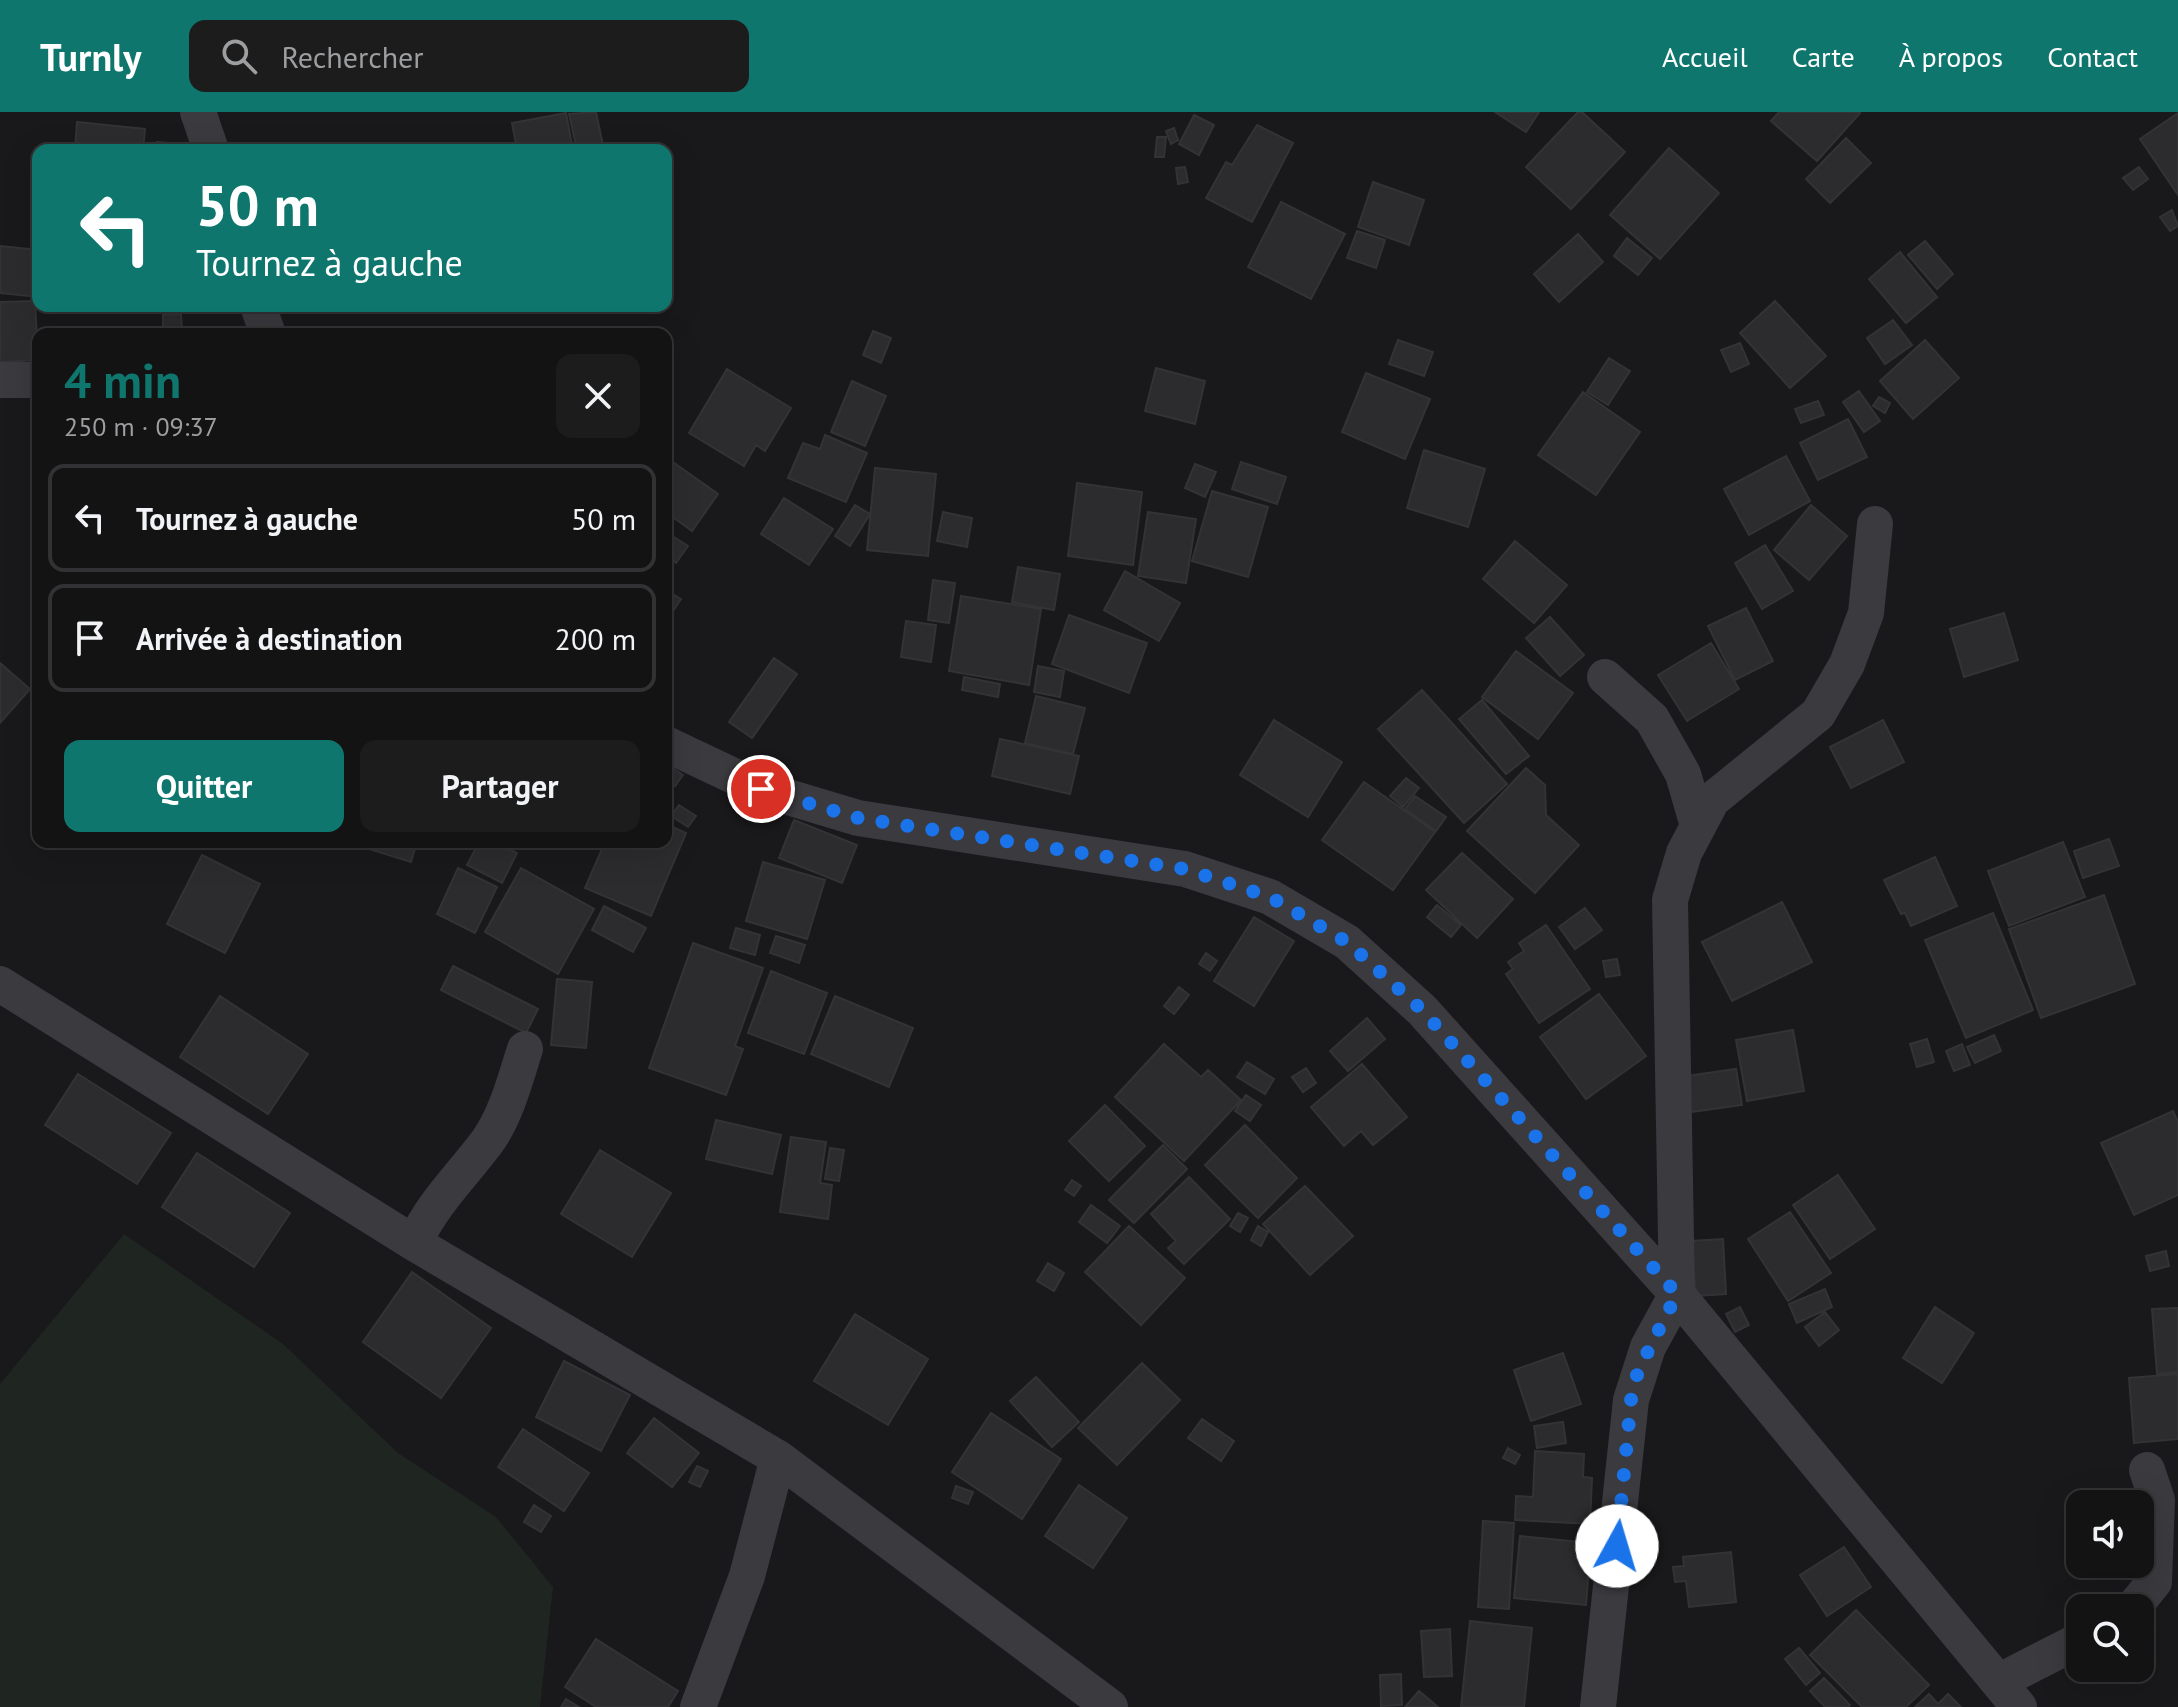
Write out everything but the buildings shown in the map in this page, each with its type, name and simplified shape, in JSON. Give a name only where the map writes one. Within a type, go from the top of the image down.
[{"type":"street","points":[[198,112],[209,144]]},
{"type":"street","points":[[0,380],[32,380]]},
{"type":"street","points":[[1598,1707],[1631,1400],[1648,1347],[1677,1294],[1670,900],[1684,853],[1712,800],[1818,714],[1847,664],[1866,613],[1875,524]]},
{"type":"street","points":[[1605,677],[1652,719],[1683,774],[1698,826]]},
{"type":"street","points":[[672,747],[761,789],[858,818],[1185,869],[1270,897],[1347,942],[1422,1010],[1677,1294],[2009,1694],[2066,1651]]},
{"type":"street","points":[[0,984],[414,1243],[778,1458],[1110,1707]]},
{"type":"street","points":[[414,1243],[430,1209],[488,1140],[511,1092],[525,1049]]},
{"type":"street","points":[[698,1707],[747,1576],[778,1458]]},
{"type":"street","points":[[2144,1594],[2154,1582],[2157,1500],[2147,1470]]},
{"type":"shaded area","points":[[124,1234],[283,1344],[398,1453],[496,1517],[553,1587],[540,1707],[0,1707],[0,1384]]},
{"type":"route","points":[[761,789],[858,818],[1185,869],[1270,897],[1347,942],[1422,1010],[1575,1184],[1677,1294],[1648,1347],[1631,1400],[1617,1546]]}]
